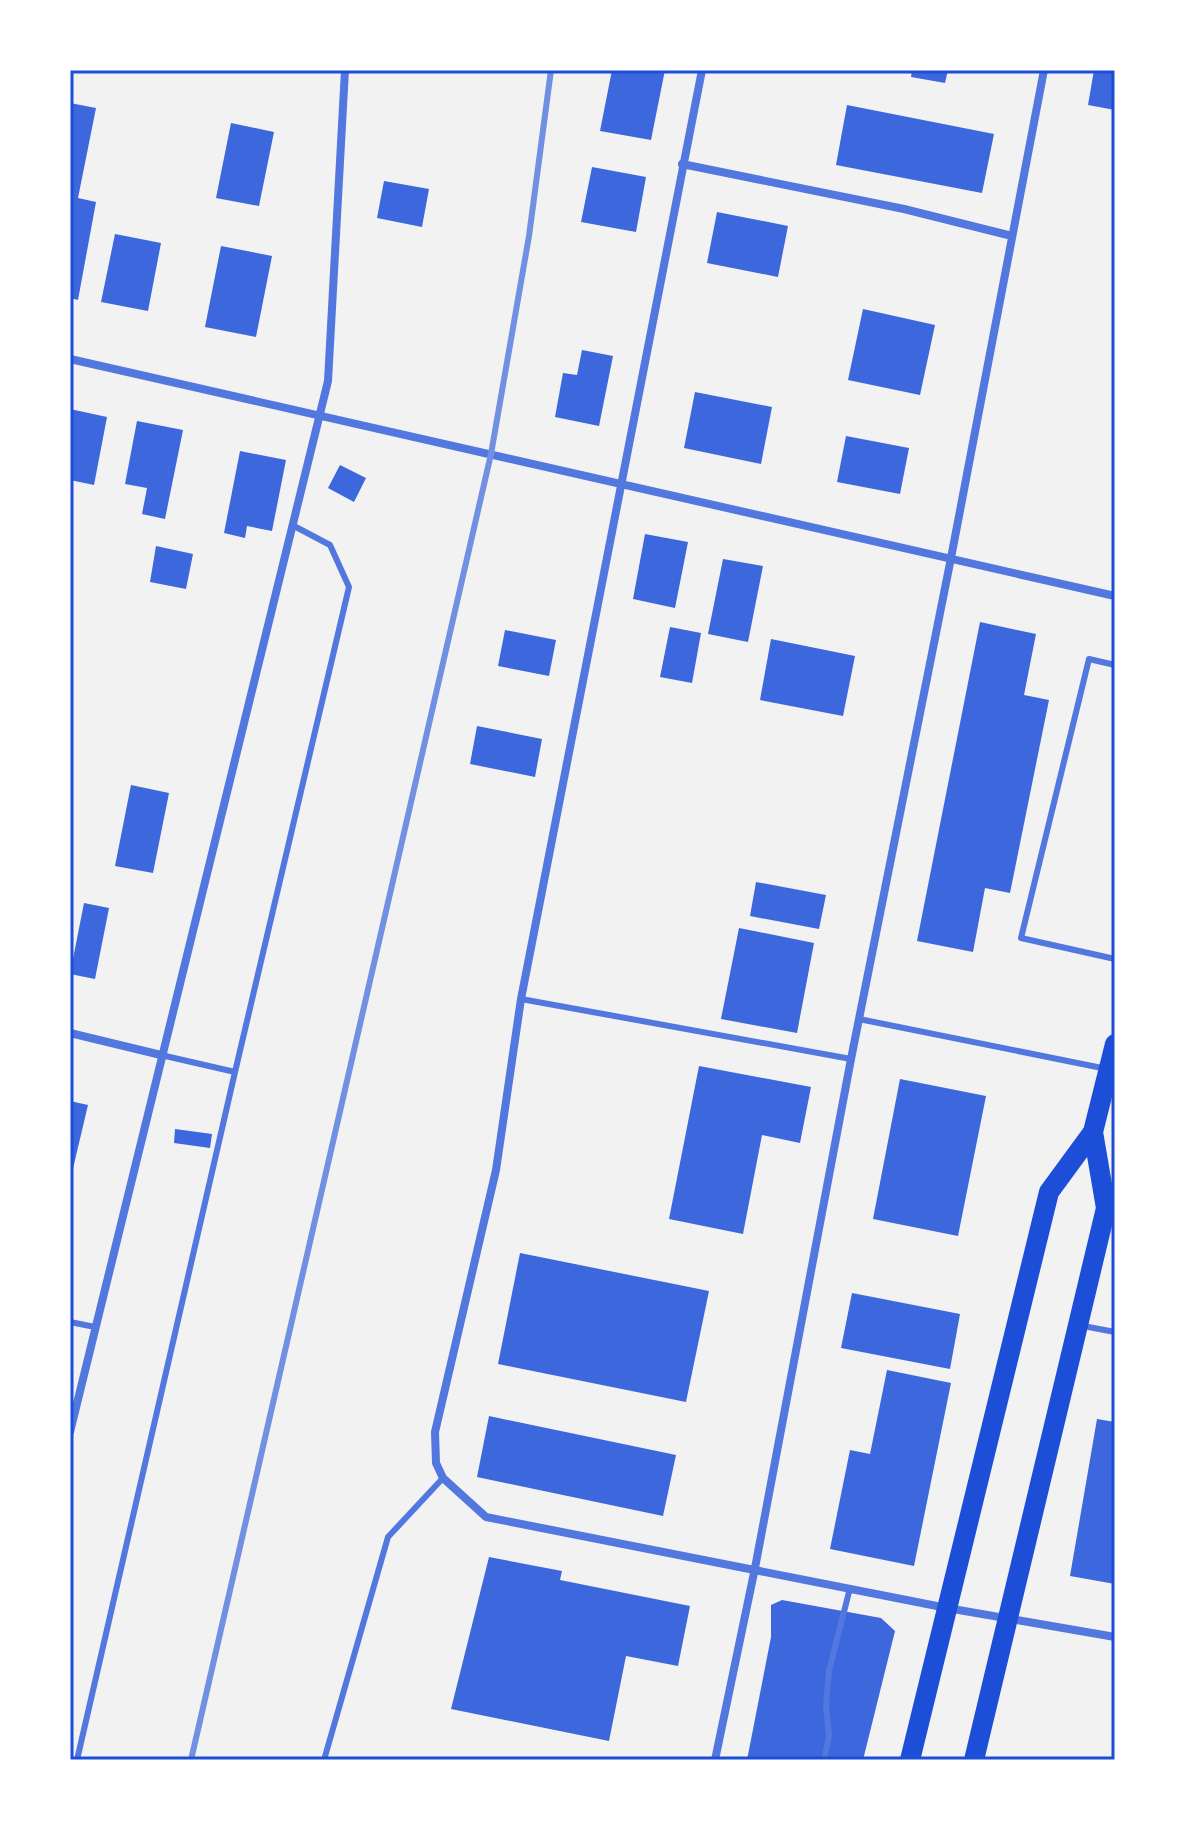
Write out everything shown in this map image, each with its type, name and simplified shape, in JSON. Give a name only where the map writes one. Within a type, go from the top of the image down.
[{"type":"main road","points":[[910,1760],[1049,1192],[1093,1132],[1115,1044]]},
{"type":"main road","points":[[974,1760],[1106,1208],[1093,1132]]},
{"type":"street","points":[[70,1432],[294,526],[330,366],[345,70]]},
{"type":"street","points":[[702,70],[521,999],[496,1170],[435,1432],[436,1463],[443,1478],[486,1517],[947,1608],[1115,1637]]},
{"type":"street","points":[[715,1760],[755,1568],[1044,70]]},
{"type":"street","points":[[682,164],[904,209],[1012,236]]},
{"type":"street","points":[[70,359],[1115,596]]},
{"type":"street","points":[[70,1033],[161,1055]]},
{"type":"lane","points":[[77,1760],[349,587],[330,545],[294,526]]},
{"type":"lane","points":[[1115,665],[1089,659],[1021,938],[1115,959]]},
{"type":"lane","points":[[521,999],[851,1059]]},
{"type":"lane","points":[[859,1019],[1109,1069]]},
{"type":"lane","points":[[161,1055],[235,1072]]},
{"type":"lane","points":[[70,1322],[95,1327]]},
{"type":"lane","points":[[1078,1325],[1115,1332]]},
{"type":"lane","points":[[324,1760],[388,1537],[443,1478]]},
{"type":"lane","points":[[824,1760],[829,1736],[826,1705],[829,1671],[850,1588]]},
{"type":"building","points":[[612,70],[665,70],[651,140],[600,131]]},
{"type":"building","points":[[912,70],[948,70],[945,83],[911,77]]},
{"type":"building","points":[[1094,70],[1115,70],[1115,110],[1088,105]]},
{"type":"building","points":[[70,103],[96,108],[78,198],[96,202],[78,300],[70,298]]},
{"type":"building","points":[[847,105],[994,134],[982,193],[836,165]]},
{"type":"building","points":[[231,123],[274,132],[259,206],[216,198]]},
{"type":"building","points":[[592,167],[646,177],[636,232],[581,222]]},
{"type":"building","points":[[384,181],[429,189],[422,227],[377,218]]},
{"type":"building","points":[[717,212],[788,226],[778,277],[707,263]]},
{"type":"building","points":[[115,234],[161,243],[148,311],[101,302]]},
{"type":"building","points":[[221,246],[272,256],[256,337],[205,327]]},
{"type":"building","points":[[863,309],[935,325],[920,395],[848,380]]},
{"type":"building","points":[[582,350],[613,356],[599,426],[555,417],[563,373],[577,375]]},
{"type":"building","points":[[695,392],[772,407],[761,464],[684,448]]},
{"type":"building","points":[[70,409],[107,417],[94,485],[70,480]]},
{"type":"building","points":[[137,421],[183,430],[165,519],[142,514],[147,488],[125,484]]},
{"type":"building","points":[[846,436],[909,448],[900,494],[837,482]]},
{"type":"building","points":[[240,451],[286,460],[272,531],[247,526],[245,538],[224,533]]},
{"type":"building","points":[[340,465],[366,478],[354,502],[328,488]]},
{"type":"building","points":[[645,534],[688,542],[675,608],[633,599]]},
{"type":"building","points":[[156,546],[193,554],[186,589],[150,582]]},
{"type":"building","points":[[723,559],[763,566],[748,642],[708,634]]},
{"type":"building","points":[[980,622],[1036,634],[1024,695],[1049,700],[1010,893],[985,888],[973,952],[917,941]]},
{"type":"building","points":[[670,627],[701,633],[692,683],[660,677]]},
{"type":"building","points":[[505,630],[556,640],[549,676],[498,666]]},
{"type":"building","points":[[771,639],[855,656],[843,716],[760,700]]},
{"type":"building","points":[[477,726],[542,739],[535,777],[470,764]]},
{"type":"building","points":[[131,785],[169,793],[153,873],[115,866]]},
{"type":"building","points":[[756,882],[826,895],[819,929],[750,916]]},
{"type":"building","points":[[84,903],[109,908],[95,979],[70,974]]},
{"type":"building","points":[[739,928],[814,943],[797,1033],[721,1019]]},
{"type":"building","points":[[699,1066],[811,1087],[800,1143],[762,1135],[743,1234],[669,1219]]},
{"type":"building","points":[[900,1079],[986,1096],[958,1236],[873,1219]]},
{"type":"building","points":[[70,1101],[88,1105],[71,1177],[70,1176]]},
{"type":"building","points":[[175,1129],[212,1134],[210,1148],[174,1143]]},
{"type":"building","points":[[520,1253],[709,1291],[686,1402],[498,1364]]},
{"type":"building","points":[[852,1293],[960,1314],[950,1369],[841,1348]]},
{"type":"building","points":[[887,1370],[951,1383],[914,1566],[830,1549],[850,1450],[870,1454]]},
{"type":"building","points":[[489,1416],[676,1455],[663,1516],[477,1477]]},
{"type":"building","points":[[1097,1419],[1115,1422],[1115,1584],[1070,1576]]},
{"type":"building","points":[[489,1557],[562,1571],[560,1580],[690,1606],[678,1666],[626,1656],[609,1741],[451,1709]]},
{"type":"building","points":[[782,1600],[881,1618],[895,1631],[863,1760],[747,1760],[771,1637],[771,1605]]},
{"type":"railway","points":[[191,1760],[491,454],[529,236],[551,70]]}]
